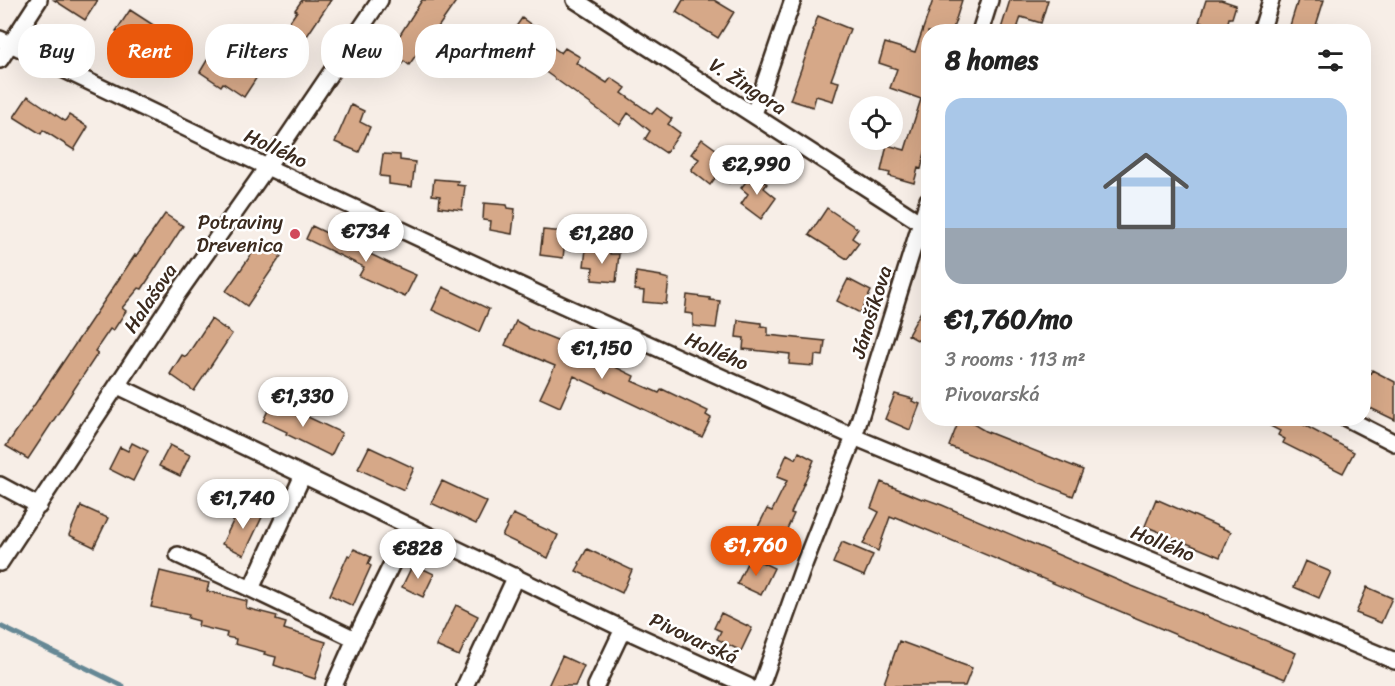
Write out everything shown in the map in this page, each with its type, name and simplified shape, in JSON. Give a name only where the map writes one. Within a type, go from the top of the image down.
[{"type":"street","points":[[0,60],[5,42],[39,0]]},
{"type":"street","name":"Halašova","points":[[0,563],[180,290],[267,168],[380,0]]},
{"type":"street","name":"V. Žingora","points":[[575,0],[921,220]]},
{"type":"street","points":[[754,114],[793,0]]},
{"type":"street","points":[[982,24],[990,0]]},
{"type":"street","points":[[1263,24],[1270,0]]},
{"type":"street","name":"Hollého","points":[[5,42],[267,168],[854,437],[1395,661]]},
{"type":"street","name":"Jánošíkova","points":[[854,437],[921,235]]},
{"type":"street","name":"Pivovarská","points":[[118,386],[623,629],[748,686]]},
{"type":"street","points":[[1362,426],[1395,443]]},
{"type":"street","points":[[761,686],[854,437]]},
{"type":"street","points":[[251,589],[303,475]]},
{"type":"street","points":[[0,485],[39,506]]},
{"type":"street","points":[[334,686],[410,526]]},
{"type":"street","points":[[177,555],[355,639]]},
{"type":"street","points":[[465,686],[516,576]]},
{"type":"street","name":"Pivovarská","points":[[596,686],[623,629]]},
{"type":"building","points":[[54,0],[98,0],[85,20]]},
{"type":"building","points":[[302,0],[331,0],[309,33],[309,24],[288,24],[297,11],[295,10]]},
{"type":"building","points":[[422,0],[457,0],[440,24],[415,24],[415,56],[409,65],[403,62],[403,30]]},
{"type":"building","points":[[683,0],[714,0],[734,12],[718,38],[676,12]]},
{"type":"building","points":[[933,0],[962,0],[954,24],[925,24]]},
{"type":"building","points":[[1010,0],[1048,0],[1041,23],[1021,17],[1019,24],[1002,24]]},
{"type":"building","points":[[1206,0],[1221,0],[1236,5],[1228,24],[1199,22]]},
{"type":"building","points":[[1298,0],[1324,0],[1316,24],[1290,24]]},
{"type":"building","points":[[130,10],[152,24],[121,24]]},
{"type":"building","points":[[818,16],[850,29],[831,80],[839,82],[833,101],[816,96],[813,107],[790,100]]},
{"type":"building","points":[[522,18],[530,24],[518,24]]},
{"type":"building","points":[[921,35],[921,99],[890,88],[897,69],[879,63],[885,43],[915,52]]},
{"type":"building","points":[[565,48],[580,57],[576,63],[607,83],[611,78],[626,88],[622,93],[652,114],[657,108],[672,119],[668,124],[680,133],[666,153],[645,139],[650,131],[628,113],[620,125],[554,78],[556,78],[556,49],[561,53]]},
{"type":"building","points":[[205,64],[205,75],[200,72]]},
{"type":"building","points":[[209,78],[256,78],[244,97],[223,83],[221,86]]},
{"type":"building","points":[[28,96],[65,121],[69,115],[88,127],[74,150],[43,130],[41,134],[14,117]]},
{"type":"building","points":[[921,99],[921,169],[918,168],[914,183],[889,176],[890,173],[881,171],[886,150],[905,150]]},
{"type":"building","points":[[351,105],[364,111],[360,122],[370,127],[359,152],[335,142]]},
{"type":"building","points":[[702,139],[717,150],[714,154],[737,172],[729,183],[718,174],[710,185],[691,170],[699,159],[691,154]]},
{"type":"building","points":[[383,154],[400,155],[400,160],[415,162],[412,187],[389,184],[389,177],[380,176]]},
{"type":"building","points":[[753,173],[767,184],[764,188],[776,198],[761,219],[741,204],[748,194],[741,188]]},
{"type":"building","points":[[434,179],[458,181],[457,185],[465,186],[462,210],[439,207],[440,196],[432,195]]},
{"type":"building","points":[[484,203],[507,205],[508,208],[515,209],[512,234],[490,230],[491,221],[483,220]]},
{"type":"building","points":[[827,208],[858,229],[852,238],[859,243],[847,259],[809,235]]},
{"type":"building","points":[[165,214],[183,226],[142,289],[139,288],[122,308],[126,311],[113,331],[110,329],[95,351],[98,353],[28,459],[6,446],[135,255]]},
{"type":"building","points":[[312,226],[416,275],[405,297],[359,276],[364,267],[306,239]]},
{"type":"building","points":[[543,230],[566,232],[563,258],[540,255]]},
{"type":"building","points":[[260,242],[281,256],[247,306],[226,291]]},
{"type":"building","points":[[586,249],[619,254],[616,282],[592,280],[593,267],[584,266]]},
{"type":"building","points":[[636,272],[669,279],[666,304],[643,302],[644,291],[635,290]]},
{"type":"building","points":[[848,279],[871,291],[860,313],[837,301]]},
{"type":"building","points":[[443,287],[489,309],[479,332],[432,310]]},
{"type":"building","points":[[687,295],[720,301],[716,328],[693,326],[693,314],[685,313]]},
{"type":"building","points":[[921,312],[921,342],[908,335]]},
{"type":"building","points":[[211,319],[232,334],[194,391],[170,374],[182,355],[186,357]]},
{"type":"building","points":[[738,320],[761,323],[761,326],[768,327],[768,335],[825,341],[823,356],[815,355],[814,366],[789,364],[790,354],[743,349],[744,338],[736,337]]},
{"type":"building","points":[[516,321],[634,376],[632,381],[659,393],[662,389],[708,411],[706,415],[711,418],[702,437],[574,376],[560,407],[540,398],[555,366],[505,345]]},
{"type":"building","points":[[1372,370],[1395,382],[1395,420],[1371,408]]},
{"type":"building","points":[[895,394],[913,399],[912,401],[920,404],[910,430],[885,419]]},
{"type":"building","points":[[274,401],[342,433],[331,456],[263,421]]},
{"type":"building","points":[[957,426],[976,426],[1083,470],[1073,496],[949,446]]},
{"type":"building","points":[[1270,426],[1306,426],[1354,452],[1343,473],[1283,443],[1285,439],[1278,435],[1280,431]]},
{"type":"building","points":[[132,443],[148,451],[133,481],[109,469],[120,447],[128,451]]},
{"type":"building","points":[[170,445],[190,455],[180,476],[159,466]]},
{"type":"building","points":[[369,447],[414,468],[404,490],[358,469]]},
{"type":"building","points":[[799,452],[814,460],[781,542],[756,531],[767,509],[772,511],[787,481],[777,477],[787,454],[796,459]]},
{"type":"building","points":[[442,481],[487,502],[476,524],[431,503]]},
{"type":"building","points":[[881,482],[942,505],[1296,653],[1285,679],[896,517],[895,519],[890,517],[878,551],[863,544],[879,512],[871,508]]},
{"type":"building","points":[[1156,499],[1231,532],[1220,557],[1145,526]]},
{"type":"building","points":[[241,505],[263,515],[244,555],[222,544]]},
{"type":"building","points":[[81,506],[108,518],[94,547],[69,535]]},
{"type":"building","points":[[513,514],[558,535],[548,558],[502,536]]},
{"type":"building","points":[[842,542],[873,555],[864,576],[833,563]]},
{"type":"building","points":[[354,549],[371,557],[368,564],[371,566],[353,606],[330,595],[348,555],[350,556]]},
{"type":"building","points":[[587,549],[632,570],[622,593],[576,571]]},
{"type":"building","points":[[759,561],[774,568],[761,595],[737,584],[747,563],[756,567]]},
{"type":"building","points":[[1305,561],[1331,572],[1319,598],[1294,587]]},
{"type":"building","points":[[413,564],[434,574],[423,597],[402,587]]},
{"type":"building","points":[[160,571],[209,583],[207,591],[247,601],[246,608],[277,616],[276,620],[286,623],[284,629],[326,642],[315,679],[274,665],[276,657],[235,644],[236,639],[226,637],[227,633],[198,626],[199,621],[188,618],[189,615],[151,607]]},
{"type":"building","points":[[1367,587],[1392,598],[1381,623],[1356,613]]},
{"type":"building","points":[[456,605],[478,616],[459,656],[436,646]]},
{"type":"building","points":[[721,613],[752,628],[741,651],[717,639],[721,631],[714,628]]},
{"type":"building","points":[[899,641],[972,668],[965,686],[883,686]]},
{"type":"building","points":[[562,656],[584,666],[575,686],[548,686]]},
{"type":"waterway","points":[[0,626],[123,686]]},
{"type":"place","name":"Potraviny Drevenica","points":[[295,234]]}]
